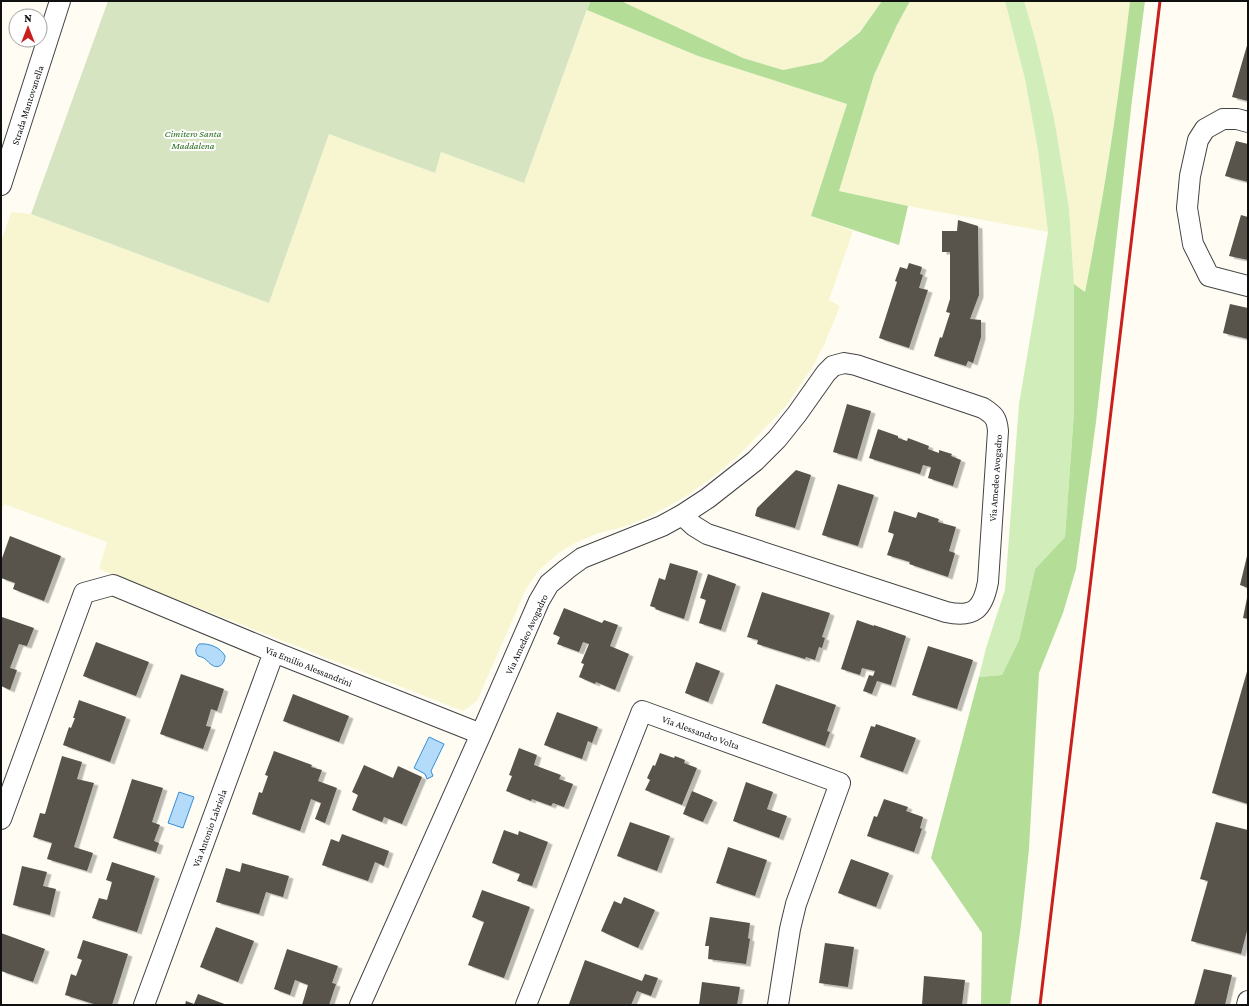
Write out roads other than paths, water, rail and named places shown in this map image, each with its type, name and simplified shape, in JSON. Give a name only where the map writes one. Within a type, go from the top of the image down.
[{"type":"street","name":"Strada Mantovanella","points":[[1,185],[60,1]]},
{"type":"street","points":[[1248,122],[1237,119],[1223,119],[1204,129],[1198,140],[1190,176],[1187,208],[1193,244],[1209,276],[1248,286]]},
{"type":"street","name":"Via Amedeo Avogadro","points":[[482,734],[539,601],[549,584],[582,558],[662,526],[682,515],[719,489],[761,456],[797,414],[826,373],[833,366],[844,363],[856,365],[983,408],[991,413],[997,421],[998,431],[988,582],[986,593],[982,602],[977,608],[969,613],[958,614],[946,612],[707,534],[694,526],[682,515]]},
{"type":"street","name":"Via Emilio Alessandrini","points":[[1,819],[84,593],[113,585],[274,652],[482,734]]},
{"type":"street","name":"Via Antonio Labriola","points":[[144,1005],[274,652]]},
{"type":"street","name":"Via Alessandro Volta","points":[[526,1005],[642,711],[840,783],[796,904],[790,929],[778,1005]]},
{"type":"street","points":[[360,1005],[482,734]]},
{"type":"street","points":[[1247,1005],[1248,1001]]},
{"type":"water","points":[[199,644],[207,644],[220,650],[225,656],[223,663],[217,667],[198,656],[196,650]]},
{"type":"water","points":[[429,737],[444,744],[431,771],[433,776],[427,779],[425,774],[414,768]]},
{"type":"water","points":[[179,792],[194,797],[183,828],[168,823]]},
{"type":"railway","points":[[1040,1005],[1160,1]]},
{"type":"park label","name":"Cimitero Santa Maddalena","points":[[193,138]]}]
